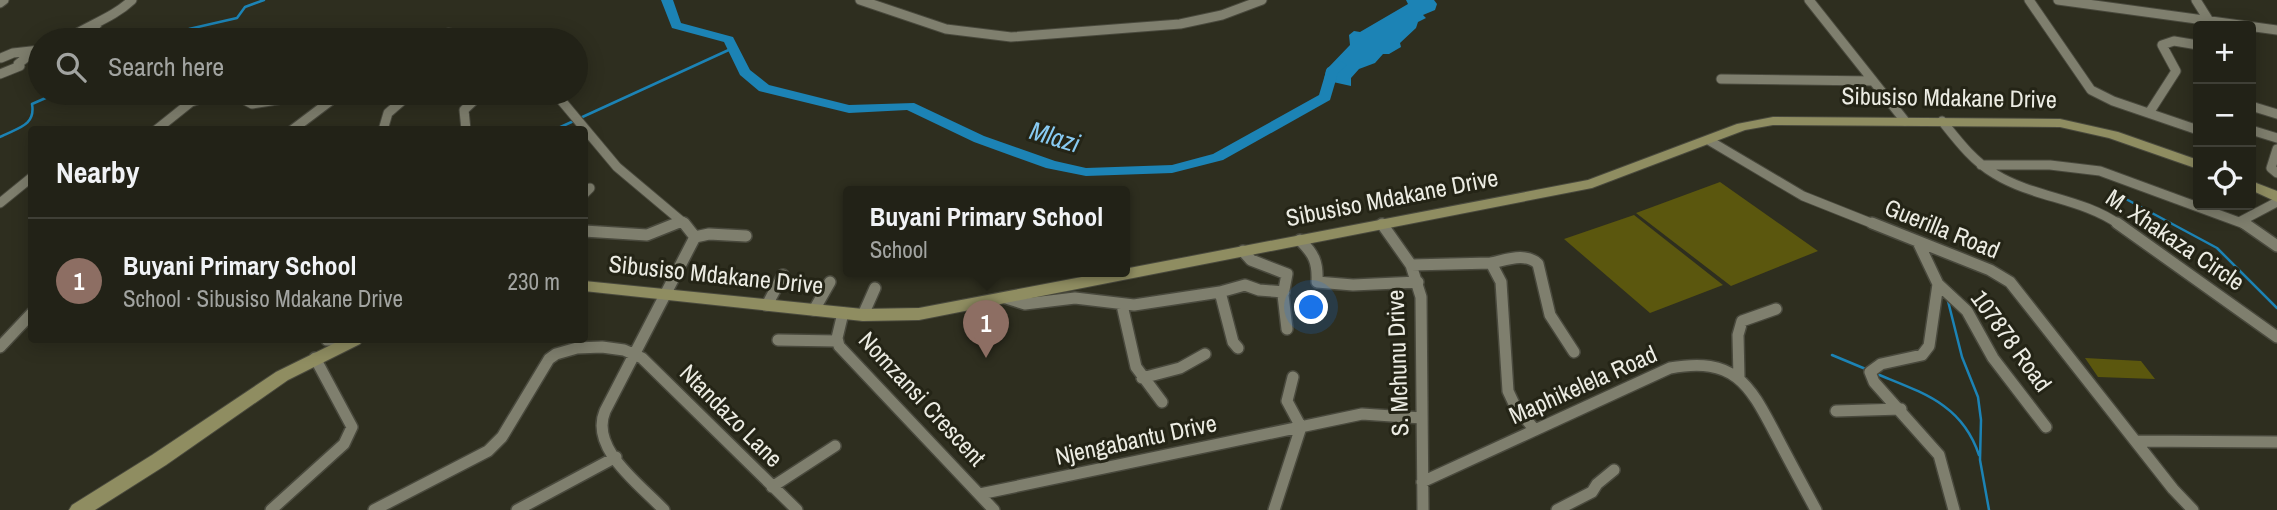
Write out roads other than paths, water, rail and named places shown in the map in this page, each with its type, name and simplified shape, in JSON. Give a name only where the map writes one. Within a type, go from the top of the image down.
[{"type":"street","points":[[0,4],[4,0]]},
{"type":"street","points":[[83,28],[116,15],[132,0]]},
{"type":"street","points":[[860,0],[936,27],[983,35],[1016,37],[1175,26],[1228,13],[1262,0]]},
{"type":"street","points":[[1809,0],[1905,121]]},
{"type":"street","points":[[2029,0],[2086,85],[2102,96],[2193,128]]},
{"type":"street","points":[[2058,0],[2198,21]]},
{"type":"street","points":[[2196,0],[2210,21]]},
{"type":"street","points":[[91,28],[100,21]]},
{"type":"street","points":[[2256,28],[2277,30]]},
{"type":"street","points":[[2149,113],[2176,71],[2162,45],[2174,41],[2193,44]]},
{"type":"street","points":[[1,58],[13,53],[28,52]]},
{"type":"street","points":[[0,74],[20,66],[18,64],[28,57]]},
{"type":"street","points":[[1721,79],[1873,81]]},
{"type":"street","points":[[161,126],[187,105]]},
{"type":"street","points":[[297,126],[326,105]]},
{"type":"street","points":[[383,126],[388,111],[396,105]]},
{"type":"street","points":[[466,126],[464,110],[469,105]]},
{"type":"street","points":[[565,105],[583,126]]},
{"type":"street","points":[[2256,108],[2277,114]]},
{"type":"street","name":"Sibusiso Mdakane Drive","points":[[1130,273],[1605,181],[1742,128],[1773,121],[2042,122],[2091,129],[2193,163]]},
{"type":"street","name":"M. Xhakaza Circle","points":[[1942,121],[1981,165],[2012,182],[2079,203],[2106,215],[2277,337]]},
{"type":"street","points":[[588,132],[617,167],[682,221],[695,237]]},
{"type":"street","points":[[2256,132],[2277,138]]},
{"type":"street","name":"Guerilla Road","points":[[1710,141],[1790,190],[1997,273],[2010,282],[2173,489],[2193,510]]},
{"type":"street","points":[[2277,149],[2271,168],[2277,173]]},
{"type":"street","points":[[1981,165],[2050,165],[2100,171],[2241,220],[2277,246]]},
{"type":"street","points":[[0,202],[28,180]]},
{"type":"street","points":[[2256,188],[2277,199]]},
{"type":"street","points":[[2241,220],[2277,199]]},
{"type":"street","points":[[588,231],[647,235],[682,221]]},
{"type":"street","name":"S. Mchunu Drive","points":[[1382,224],[1411,265],[1421,297],[1423,510]]},
{"type":"street","points":[[695,237],[709,234],[746,236]]},
{"type":"street","points":[[664,510],[616,457],[605,442],[600,427],[634,352],[695,237]]},
{"type":"street","points":[[1300,240],[1318,264],[1317,282],[1345,285],[1418,282]]},
{"type":"street","points":[[1918,242],[1938,284],[1926,351],[1922,355],[1881,364],[1871,373],[1939,455],[1954,510]]},
{"type":"street","points":[[1243,251],[1251,260],[1287,274],[1284,292],[1287,329]]},
{"type":"street","points":[[1411,265],[1491,264],[1527,257],[1540,267],[1548,310],[1574,352]]},
{"type":"street","points":[[1491,264],[1501,282],[1508,391],[1515,406],[1535,430]]},
{"type":"street","points":[[766,305],[783,275]]},
{"type":"street","name":"Sibusiso Mdakane Drive","points":[[588,286],[863,315],[919,314],[1112,277]]},
{"type":"street","points":[[814,310],[830,282]]},
{"type":"street","name":"107878 Road","points":[[1938,284],[1967,311],[1993,358],[2046,426]]},
{"type":"street","points":[[1006,298],[1025,304],[1075,298],[1122,305],[1220,292],[1245,285],[1259,290],[1284,292]]},
{"type":"street","points":[[863,315],[875,288]]},
{"type":"street","points":[[1220,292],[1233,342],[1238,348]]},
{"type":"street","points":[[1122,305],[1132,354],[1142,378],[1162,402]]},
{"type":"street","points":[[1776,309],[1741,321],[1738,335],[1739,378],[1758,399],[1816,510]]},
{"type":"street","name":"Nomzansi Crescent","points":[[843,313],[837,341],[994,510]]},
{"type":"street","points":[[0,347],[28,317]]},
{"type":"street","points":[[778,340],[837,341]]},
{"type":"street","points":[[79,510],[159,460],[282,376],[347,343]]},
{"type":"street","points":[[374,510],[488,451],[502,437],[554,354],[579,347],[634,352]]},
{"type":"street","name":"Ntandazo Lane","points":[[634,352],[651,365],[797,510]]},
{"type":"street","points":[[1142,378],[1180,368],[1205,354]]},
{"type":"street","points":[[271,510],[350,435],[350,419],[314,358]]},
{"type":"street","name":"Maphikelela Road","points":[[1422,482],[1670,368],[1704,365],[1739,378]]},
{"type":"street","points":[[1271,509],[1301,427],[1287,401],[1293,377]]},
{"type":"street","points":[[1836,411],[1901,410]]},
{"type":"street","points":[[1301,427],[1370,413],[1422,418]]},
{"type":"street","name":"Njengabantu Drive","points":[[980,494],[1301,427]]},
{"type":"street","points":[[2137,441],[2277,442]]},
{"type":"street","points":[[772,487],[835,446]]},
{"type":"street","points":[[524,508],[616,457]]},
{"type":"street","points":[[1557,510],[1592,492],[1597,484],[1614,470]]},
{"type":"water","points":[[1406,0],[1434,0],[1437,4],[1435,10],[1423,15],[1426,18],[1418,22],[1416,28],[1400,43],[1401,47],[1389,54],[1383,54],[1375,63],[1359,69],[1351,78],[1351,86],[1324,80],[1326,70],[1350,45],[1349,35],[1354,31],[1360,32],[1408,4]]},
{"type":"waterway","points":[[193,28],[237,18],[245,7],[264,0]]},
{"type":"waterway","name":"Mlazi","points":[[667,0],[676,25],[729,40],[745,72],[764,88],[849,109],[909,106],[979,139],[1051,165],[1086,172],[1172,169],[1218,157],[1325,97],[1332,71],[1341,65]]},
{"type":"waterway","points":[[563,126],[733,48]]},
{"type":"waterway","points":[[0,137],[28,122],[32,105]]},
{"type":"waterway","points":[[2111,191],[2217,248],[2277,308]]},
{"type":"waterway","points":[[1948,301],[1962,357],[1978,397],[1981,420],[1980,460],[1989,510]]},
{"type":"waterway","points":[[1832,355],[1868,370]]},
{"type":"waterway","points":[[1877,374],[1939,402],[1962,424],[1979,455]]},
{"type":"place","name":"Buyani Primary School","points":[[986,358]]}]
